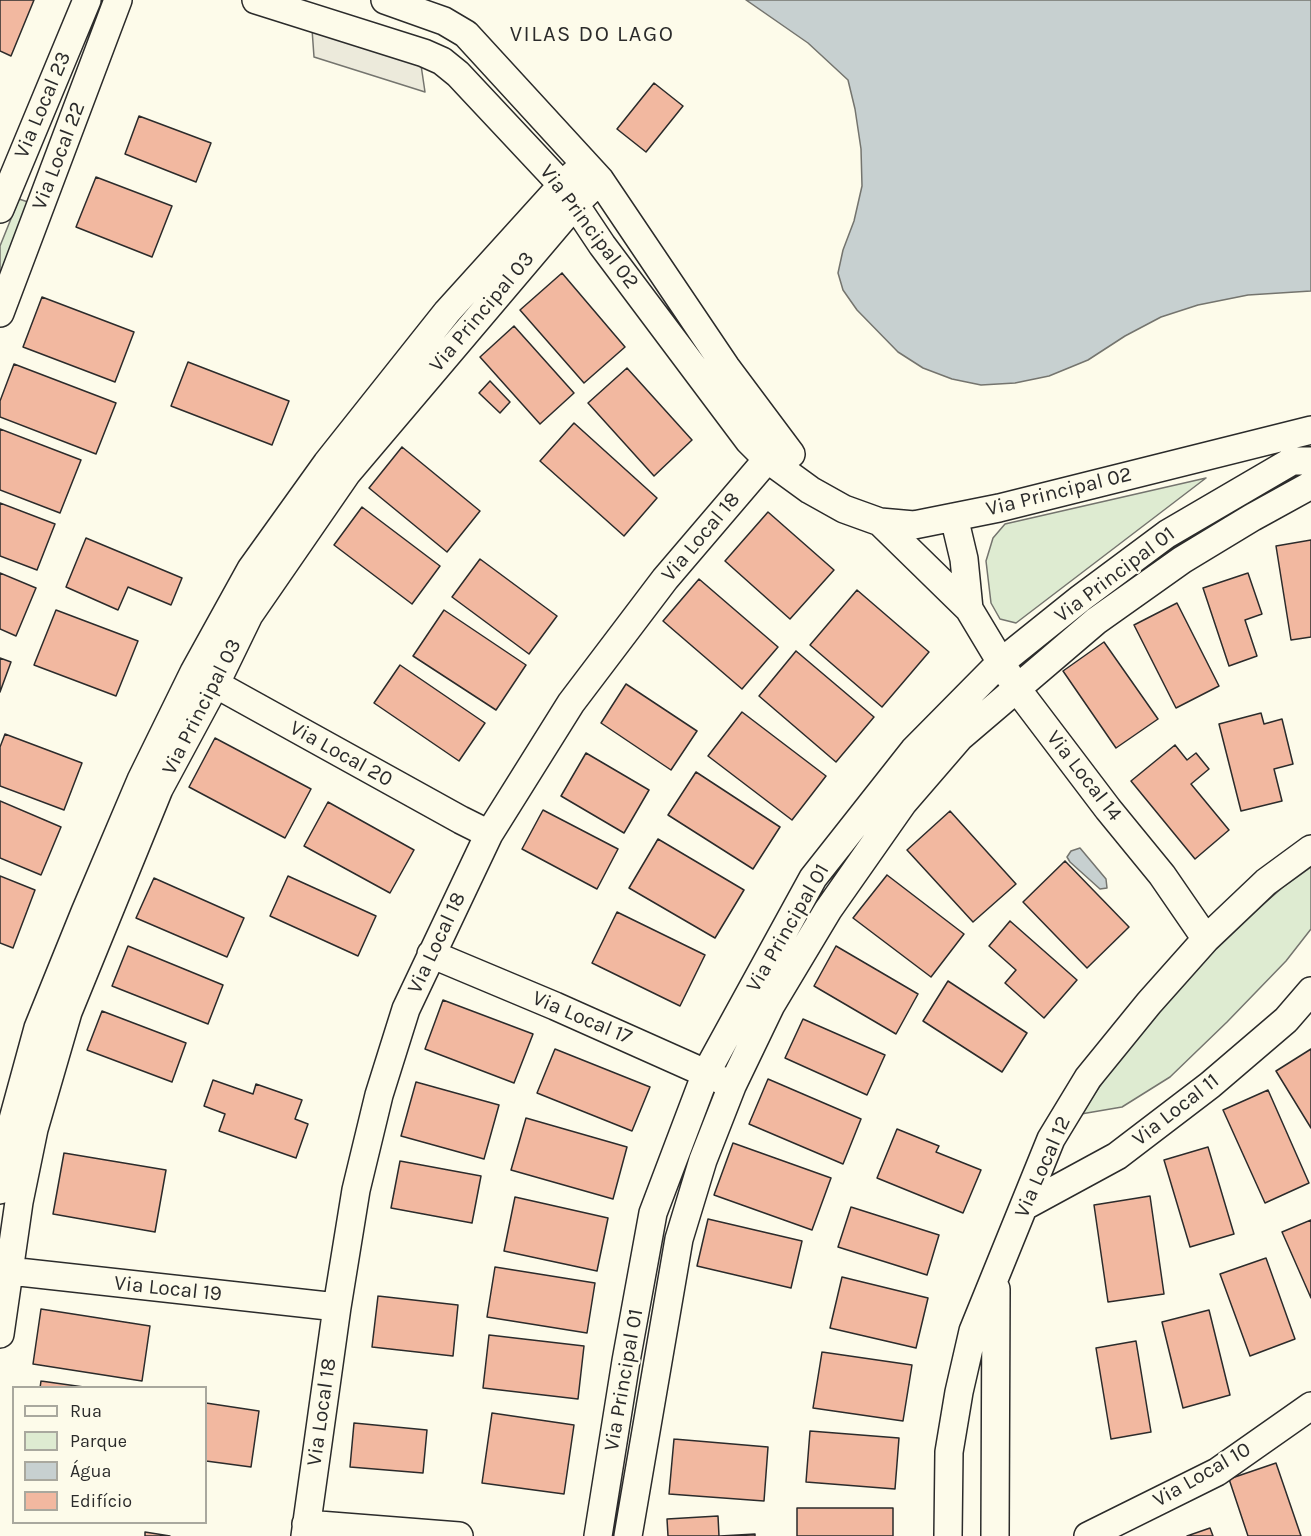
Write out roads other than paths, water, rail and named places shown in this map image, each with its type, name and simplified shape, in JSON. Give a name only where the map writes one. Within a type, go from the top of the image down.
[{"type":"street","name":"Via Local 23","points":[[0,210],[87,0]]},
{"type":"street","name":"Via Local 22","points":[[0,313],[118,0]]},
{"type":"street","name":"Via Principal 02","points":[[256,0],[424,53],[441,61],[458,74],[568,195],[602,245],[742,431],[774,450]]},
{"type":"street","name":"Via Principal 02","points":[[385,0],[444,21],[466,34],[593,172],[726,367],[774,450],[810,490],[844,509],[880,522],[914,525],[999,508],[1311,430]]},
{"type":"street","name":"Via Principal 03","points":[[0,1190],[15,1124],[68,1012],[204,678],[251,569],[327,463],[447,312],[593,172]]},
{"type":"street","points":[[15,173],[46,188]]},
{"type":"street","name":"Via Local 18","points":[[306,1530],[356,1190],[379,1095],[406,1009],[489,834],[570,703],[665,579],[774,450]]},
{"type":"street","name":"Via Principal 01","points":[[598,1536],[653,1213],[706,1073],[813,878],[914,750],[1000,663],[1081,598],[1167,534],[1292,461],[1311,461]]},
{"type":"street","name":"Via Principal 01","points":[[628,1536],[679,1239],[703,1160],[732,1086],[771,1005],[828,910],[903,803],[960,737],[1096,621],[1182,560],[1252,517],[1311,485]]},
{"type":"street","name":"Via Local 14","points":[[954,517],[964,559],[969,609]]},
{"type":"street","name":"Via Local 14","points":[[880,522],[969,609],[1017,689],[1108,809],[1162,875],[1206,939]]},
{"type":"street","name":"Via Local 20","points":[[204,678],[489,834]]},
{"type":"street","name":"Via Local 12","points":[[948,1536],[949,1452],[959,1392],[973,1331],[1051,1139],[1088,1078],[1149,1003],[1206,939],[1266,882],[1311,849]]},
{"type":"street","name":"Via Local 17","points":[[431,954],[732,1086]]},
{"type":"street","name":"Via Local 11","points":[[1024,1206],[1118,1156],[1210,1085],[1278,1028],[1311,991]]},
{"type":"street","name":"Via Principal 03","points":[[0,1334],[4,1271],[19,1202],[15,1124]]},
{"type":"street","name":"Via Local 19","points":[[4,1271],[337,1307]]},
{"type":"street","points":[[995,1536],[996,1275]]},
{"type":"street","name":"Via Local 10","points":[[1088,1536],[1217,1472],[1311,1406]]},
{"type":"street","points":[[306,1530],[459,1536]]},
{"type":"water","points":[[746,0],[1311,0],[1311,291],[1248,295],[1198,305],[1161,317],[1125,336],[1088,360],[1049,376],[1015,383],[981,385],[952,379],[923,368],[898,352],[857,310],[843,290],[838,273],[862,186],[861,149],[848,80],[808,43]]},
{"type":"water","points":[[1080,848],[1106,879],[1107,888],[1100,889],[1070,862],[1067,857],[1071,851]]},
{"type":"district","name":"VILAS DO LAGO","points":[[592,35]]}]
